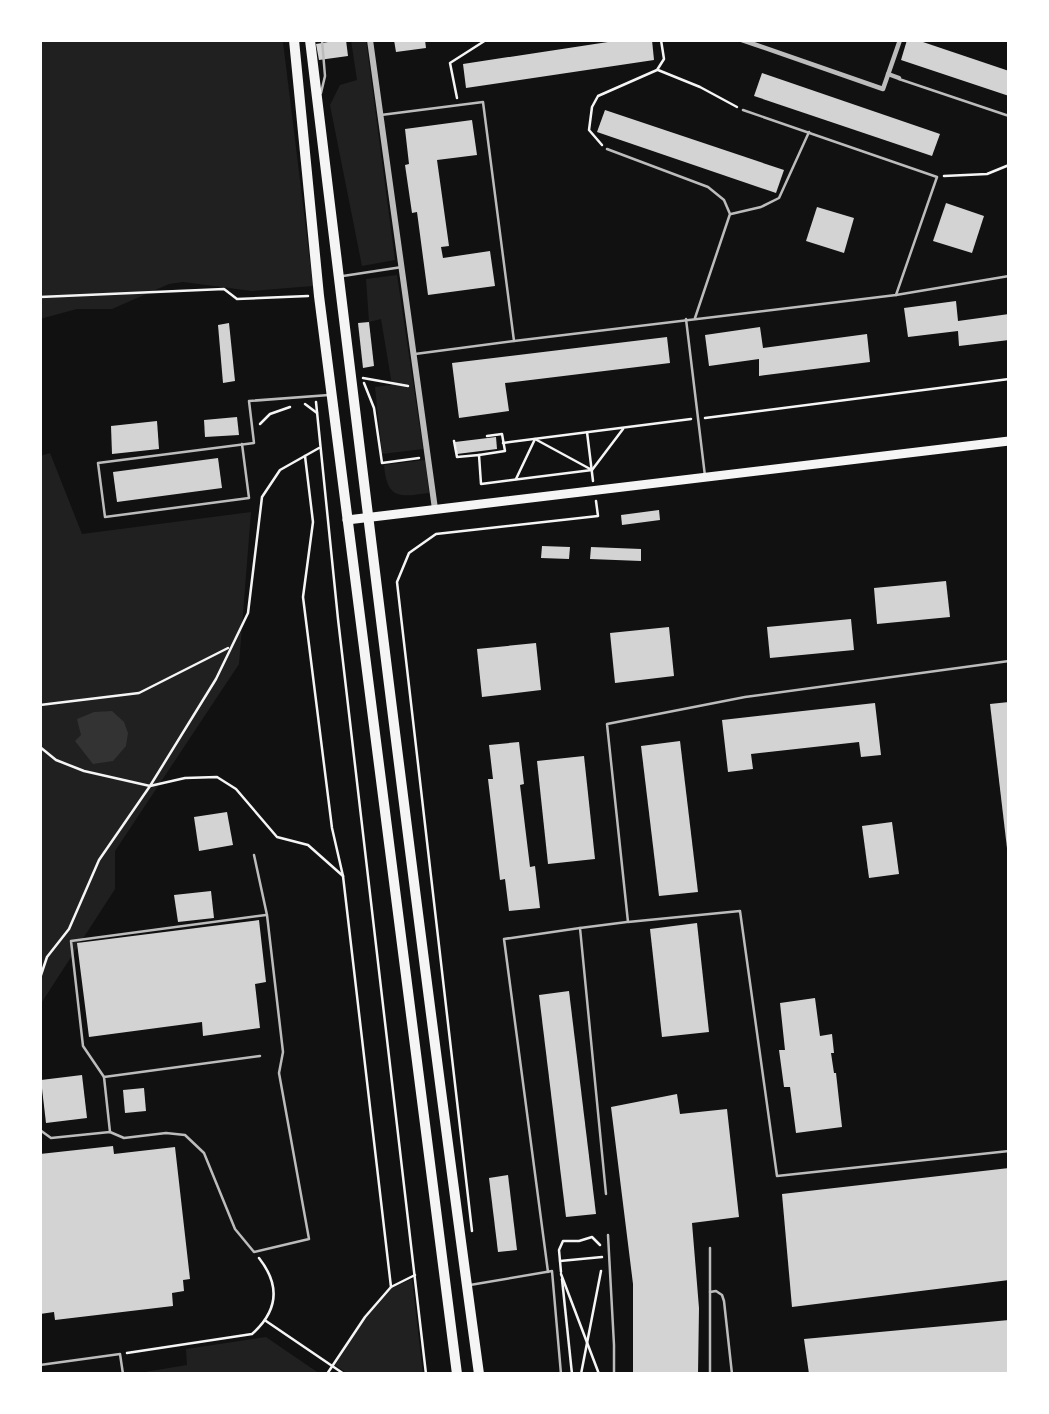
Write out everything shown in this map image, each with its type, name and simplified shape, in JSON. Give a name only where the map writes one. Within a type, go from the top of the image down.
[{"type":"main road","points":[[294,40],[318,296],[457,1374]]},
{"type":"main road","points":[[310,40],[367,517],[479,1374]]},
{"type":"main road","points":[[347,520],[1009,441]]},
{"type":"street","points":[[370,40],[435,509]]},
{"type":"street","points":[[742,40],[883,89],[900,40]]},
{"type":"street","points":[[888,75],[899,78]]},
{"type":"lane","points":[[318,107],[325,76],[322,40]]},
{"type":"lane","points":[[899,78],[1009,116]]},
{"type":"lane","points":[[381,115],[483,102],[513,341]]},
{"type":"lane","points":[[743,110],[937,177],[896,295]]},
{"type":"lane","points":[[730,214],[761,207],[779,198],[809,132]]},
{"type":"lane","points":[[607,149],[708,187],[724,200],[730,214],[695,318]]},
{"type":"lane","points":[[338,277],[402,267]]},
{"type":"lane","points":[[414,354],[896,295],[1009,276]]},
{"type":"lane","points":[[686,319],[705,477]]},
{"type":"lane","points":[[242,444],[249,498],[105,517],[98,463],[242,444],[254,443],[249,401],[331,395]]},
{"type":"lane","points":[[634,921],[628,922],[607,724],[745,697],[1009,661]]},
{"type":"lane","points":[[40,1130],[51,1138],[110,1132],[124,1138],[166,1133],[185,1135],[204,1153],[235,1229],[254,1252],[309,1239],[279,1073],[283,1052],[267,915],[254,855]]},
{"type":"lane","points":[[548,1272],[504,939],[634,921],[740,911],[777,1175],[1009,1151]]},
{"type":"lane","points":[[110,1132],[104,1077],[83,1046],[71,940],[267,915]]},
{"type":"lane","points":[[580,928],[606,1195]]},
{"type":"lane","points":[[104,1077],[260,1056]]},
{"type":"lane","points":[[608,1235],[614,1374]]},
{"type":"lane","points":[[710,1248],[710,1374]]},
{"type":"lane","points":[[466,1285],[552,1271],[561,1374]]},
{"type":"lane","points":[[710,1292],[716,1291],[722,1295],[724,1301],[732,1374]]},
{"type":"lane","points":[[40,1365],[120,1354],[123,1374]]},
{"type":"path","points":[[458,105],[450,63],[486,40]]},
{"type":"path","points":[[607,149],[597,142],[589,130],[592,107],[597,96],[657,70],[664,59],[661,40]]},
{"type":"path","points":[[657,70],[743,110]]},
{"type":"path","points":[[937,177],[987,174],[1009,165]]},
{"type":"path","points":[[40,297],[224,289],[237,299],[318,296]]},
{"type":"path","points":[[418,387],[362,378],[374,408],[382,463],[428,457]]},
{"type":"path","points":[[503,443],[1009,379]]},
{"type":"path","points":[[315,396],[426,1374]]},
{"type":"path","points":[[302,402],[317,413]]},
{"type":"path","points":[[253,431],[270,414],[292,406]]},
{"type":"path","points":[[479,455],[481,484],[592,470],[623,428]]},
{"type":"path","points":[[473,1239],[397,582],[409,553],[436,534],[598,516],[587,432]]},
{"type":"path","points":[[454,440],[457,457],[505,451],[502,434],[487,436]]},
{"type":"path","points":[[536,439],[592,470]]},
{"type":"path","points":[[516,480],[536,439]]},
{"type":"path","points":[[40,978],[47,957],[69,929],[99,860],[150,786],[216,680],[248,613],[262,497],[280,470],[319,449]]},
{"type":"path","points":[[304,456],[313,523],[303,597],[332,828],[343,876],[391,1287]]},
{"type":"path","points":[[40,705],[139,693],[230,647]]},
{"type":"path","points":[[40,747],[56,760],[84,771],[150,786],[185,778],[217,778],[236,789],[277,837],[308,845],[343,876]]},
{"type":"path","points":[[572,1374],[559,1250],[563,1241],[579,1241],[592,1237],[598,1240],[602,1247],[604,1287]]},
{"type":"path","points":[[120,1354],[252,1334],[267,1321],[274,1297],[272,1282],[254,1252]]},
{"type":"path","points":[[560,1261],[602,1257]]},
{"type":"path","points":[[581,1374],[603,1264]]},
{"type":"path","points":[[561,1274],[599,1374]]},
{"type":"path","points":[[327,1374],[365,1317],[391,1287],[415,1275]]},
{"type":"path","points":[[267,1321],[344,1374]]},
{"type":"shaded area","points":[[40,40],[289,40],[288,43],[283,42],[313,286],[252,291],[183,282],[169,284],[112,309],[77,309],[40,319]]},
{"type":"shaded area","points":[[351,40],[366,40],[395,260],[362,266],[330,105],[340,85],[357,80]]},
{"type":"shaded area","points":[[397,275],[423,449],[382,454],[375,387],[392,385],[381,319],[369,322],[366,279]]},
{"type":"shaded area","points":[[50,453],[82,534],[251,512],[239,664],[115,851],[115,889],[40,1005],[40,456]]},
{"type":"shaded area","points":[[425,460],[429,493],[397,494],[388,485],[384,465]]},
{"type":"shaded area","points":[[112,711],[124,722],[128,733],[126,746],[113,761],[93,764],[75,741],[81,735],[77,719],[94,712]]},
{"type":"shaded area","points":[[412,1279],[423,1374],[348,1374],[335,1365],[365,1319],[392,1288]]},
{"type":"shaded area","points":[[266,1337],[320,1374],[133,1374],[187,1365],[186,1349]]},
{"type":"building","points":[[346,40],[348,56],[319,60],[316,44]]},
{"type":"building","points":[[394,40],[425,40],[426,48],[396,52]]},
{"type":"building","points":[[621,40],[652,40],[654,60],[466,88],[463,64]]},
{"type":"building","points":[[907,40],[917,40],[1009,71],[1009,96],[901,60]]},
{"type":"building","points":[[762,73],[940,134],[932,156],[754,96]]},
{"type":"building","points":[[605,110],[784,170],[776,193],[597,132]]},
{"type":"building","points":[[472,120],[477,155],[437,160],[449,246],[441,247],[443,258],[490,251],[495,286],[428,295],[417,212],[412,213],[405,165],[409,164],[405,129]]},
{"type":"building","points":[[946,203],[984,216],[972,253],[933,241]]},
{"type":"building","points":[[817,207],[854,218],[844,253],[806,241]]},
{"type":"building","points":[[956,301],[958,321],[1009,314],[1009,340],[959,346],[958,331],[908,337],[904,308]]},
{"type":"building","points":[[369,322],[374,366],[363,368],[358,323]]},
{"type":"building","points":[[229,323],[235,381],[223,383],[218,325]]},
{"type":"building","points":[[760,327],[763,348],[867,334],[870,362],[759,376],[759,359],[709,366],[705,335]]},
{"type":"building","points":[[667,337],[670,363],[505,383],[509,411],[459,418],[452,363]]},
{"type":"building","points":[[237,417],[239,435],[205,437],[204,420]]},
{"type":"building","points":[[157,421],[159,449],[112,454],[111,426]]},
{"type":"building","points":[[496,437],[497,449],[457,454],[455,442]]},
{"type":"building","points":[[218,458],[222,488],[117,502],[113,472]]},
{"type":"building","points":[[659,510],[660,520],[622,525],[621,515]]},
{"type":"building","points":[[542,546],[570,547],[569,559],[541,558]]},
{"type":"building","points":[[591,547],[641,549],[641,561],[590,559]]},
{"type":"building","points":[[946,581],[950,617],[877,624],[874,588]]},
{"type":"building","points":[[851,619],[854,650],[770,658],[767,627]]},
{"type":"building","points":[[669,627],[674,676],[615,683],[610,633]]},
{"type":"building","points":[[536,643],[541,690],[482,697],[477,649]]},
{"type":"building","points":[[1009,702],[1009,847],[1007,848],[990,704]]},
{"type":"building","points":[[875,703],[881,755],[861,757],[859,742],[751,754],[753,769],[728,772],[722,720]]},
{"type":"building","points":[[680,741],[698,892],[659,896],[641,746]]},
{"type":"building","points":[[519,742],[524,784],[520,785],[530,867],[535,866],[540,908],[509,911],[505,879],[500,880],[488,779],[493,779],[489,745]]},
{"type":"building","points":[[584,756],[595,859],[548,864],[537,761]]},
{"type":"building","points":[[227,812],[233,845],[199,851],[194,817]]},
{"type":"building","points":[[892,822],[899,874],[869,878],[862,826]]},
{"type":"building","points":[[211,891],[214,918],[178,922],[174,895]]},
{"type":"building","points":[[259,920],[266,982],[255,984],[260,1028],[203,1036],[202,1022],[89,1037],[77,943]]},
{"type":"building","points":[[697,923],[709,1032],[662,1037],[650,929]]},
{"type":"building","points":[[569,991],[596,1214],[566,1217],[539,995]]},
{"type":"building","points":[[815,998],[820,1036],[832,1034],[834,1053],[831,1053],[842,1127],[796,1133],[790,1087],[784,1087],[779,1050],[785,1050],[780,1003]]},
{"type":"building","points":[[82,1075],[87,1118],[46,1123],[41,1080]]},
{"type":"building","points":[[144,1088],[146,1111],[125,1113],[123,1090]]},
{"type":"building","points":[[677,1094],[680,1114],[727,1109],[739,1217],[692,1223],[699,1308],[698,1374],[633,1374],[633,1284],[611,1107]]},
{"type":"building","points":[[113,1146],[114,1154],[175,1147],[190,1279],[183,1280],[184,1291],[172,1293],[173,1306],[55,1320],[54,1312],[40,1314],[40,1154]]},
{"type":"building","points":[[1009,1168],[1009,1280],[792,1307],[782,1194]]},
{"type":"building","points":[[508,1175],[517,1250],[498,1252],[489,1178]]},
{"type":"building","points":[[1009,1320],[1009,1374],[809,1374],[804,1339]]}]
